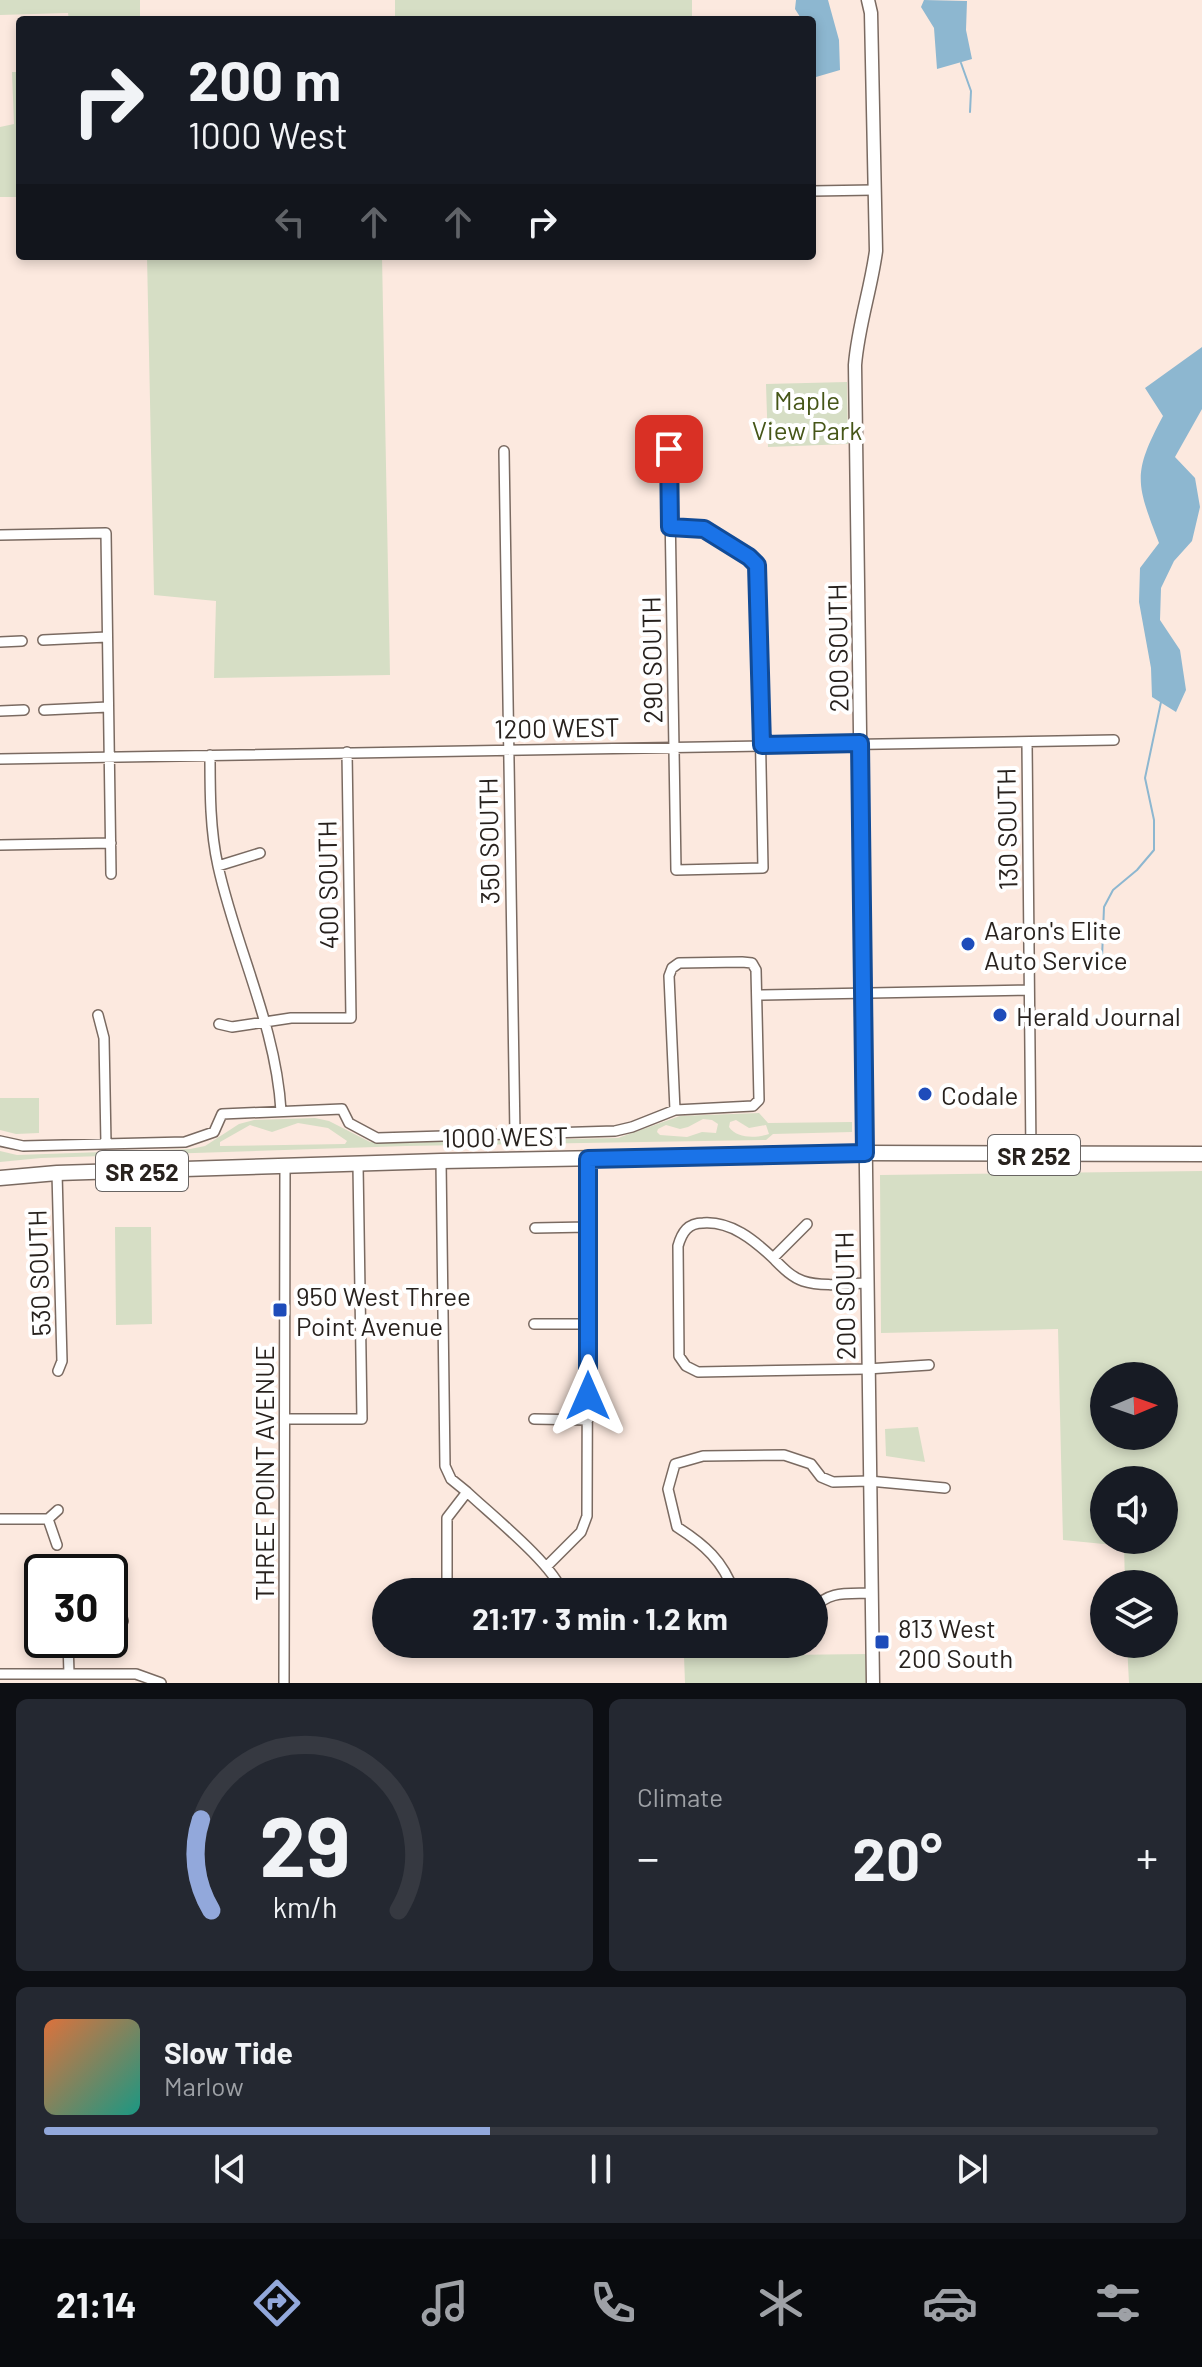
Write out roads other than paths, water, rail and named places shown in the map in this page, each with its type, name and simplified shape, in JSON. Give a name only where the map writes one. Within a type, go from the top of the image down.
[{"type":"main road","name":"1000 WEST","points":[[0,1178],[57,1173],[441,1161],[865,1153],[1202,1154]]},
{"type":"street","name":"200 SOUTH","points":[[868,0],[871,13],[876,251],[857,337],[855,365],[865,1283],[873,1683]]},
{"type":"street","points":[[816,191],[874,190]]},
{"type":"street","name":"290 SOUTH","points":[[669,449],[676,870],[763,868],[762,745]]},
{"type":"street","name":"350 SOUTH","points":[[504,451],[515,1135]]},
{"type":"street","points":[[670,527],[704,529],[757,565],[762,745]]},
{"type":"street","points":[[0,535],[106,533],[111,874]]},
{"type":"street","points":[[43,640],[107,637]]},
{"type":"street","points":[[0,642],[22,641]]},
{"type":"street","points":[[44,710],[108,707]]},
{"type":"street","points":[[0,711],[24,710]]},
{"type":"street","name":"1200 WEST","points":[[0,759],[1114,740]]},
{"type":"street","name":"130 SOUTH","points":[[1027,742],[1031,1155]]},
{"type":"street","name":"400 SOUTH","points":[[265,1024],[291,1018],[351,1018],[347,752]]},
{"type":"street","points":[[210,755],[211,817],[218,866],[276,1061],[281,1111]]},
{"type":"street","points":[[0,845],[111,843]]},
{"type":"street","points":[[218,866],[260,853]]},
{"type":"street","points":[[0,1141],[23,1146],[185,1142],[214,1132],[222,1114],[342,1109],[349,1123],[377,1138],[615,1131],[675,1110],[753,1106],[759,1100],[758,995],[756,970],[752,963],[679,963],[672,968],[669,976],[675,1110]]},
{"type":"street","points":[[758,995],[1029,990]]},
{"type":"street","points":[[98,1015],[104,1038],[106,1144]]},
{"type":"street","points":[[219,1024],[232,1027],[265,1024]]},
{"type":"street","points":[[546,1567],[581,1532],[585,1524],[588,1159]]},
{"type":"street","points":[[441,1161],[445,1466],[451,1479],[555,1578]]},
{"type":"street","points":[[285,1419],[362,1419],[358,1165]]},
{"type":"street","name":"THREE POINT AVENUE","points":[[284,1683],[285,1167]]},
{"type":"street","name":"530 SOUTH","points":[[57,1173],[62,1361],[58,1371]]},
{"type":"street","points":[[865,1283],[802,1281],[787,1273],[739,1231],[722,1224],[693,1224],[682,1232],[678,1246],[679,1356],[686,1366],[698,1372],[929,1365]]},
{"type":"street","points":[[773,1258],[807,1224]]},
{"type":"street","points":[[535,1228],[588,1227]]},
{"type":"street","points":[[534,1324],[588,1324]]},
{"type":"street","points":[[534,1419],[588,1420]]},
{"type":"street","points":[[729,1578],[716,1557],[677,1527],[668,1489],[675,1464],[703,1456],[784,1455],[811,1464],[821,1477],[833,1482],[869,1481],[945,1488]]},
{"type":"street","points":[[447,1578],[447,1518],[467,1492]]},
{"type":"street","points":[[0,1519],[48,1519],[58,1510]]},
{"type":"street","points":[[48,1519],[53,1525],[57,1545]]},
{"type":"street","points":[[828,1596],[871,1593]]},
{"type":"street","points":[[69,1658],[69,1674]]},
{"type":"street","points":[[0,1674],[136,1674],[161,1683]]},
{"type":"water","points":[[796,0],[828,0],[839,40],[840,70],[816,77],[816,16],[799,16],[795,9]]},
{"type":"water","points":[[924,0],[967,1],[966,30],[972,59],[937,69],[934,28],[921,7]]},
{"type":"water","points":[[1202,347],[1202,409],[1175,457],[1195,478],[1200,507],[1192,541],[1174,561],[1161,588],[1160,620],[1180,650],[1186,690],[1176,712],[1152,697],[1151,668],[1139,602],[1140,568],[1159,543],[1142,492],[1142,466],[1163,416],[1145,388]]},
{"type":"waterway","points":[[961,63],[971,91],[970,112]]},
{"type":"waterway","points":[[1102,958],[1104,907],[1113,890],[1137,870],[1154,850],[1154,820],[1145,778],[1161,702]]},
{"type":"place","name":"Aaron's Elite Auto Service","points":[[968,944]]},
{"type":"place","name":"Herald Journal","points":[[1000,1015]]},
{"type":"place","name":"Codale","points":[[925,1094]]},
{"type":"place","name":"950 West Three Point Avenue","points":[[280,1310]]},
{"type":"place","name":"813 West 200 South","points":[[882,1642]]},
{"type":"park label","name":"Maple View Park","points":[[807,414]]}]
